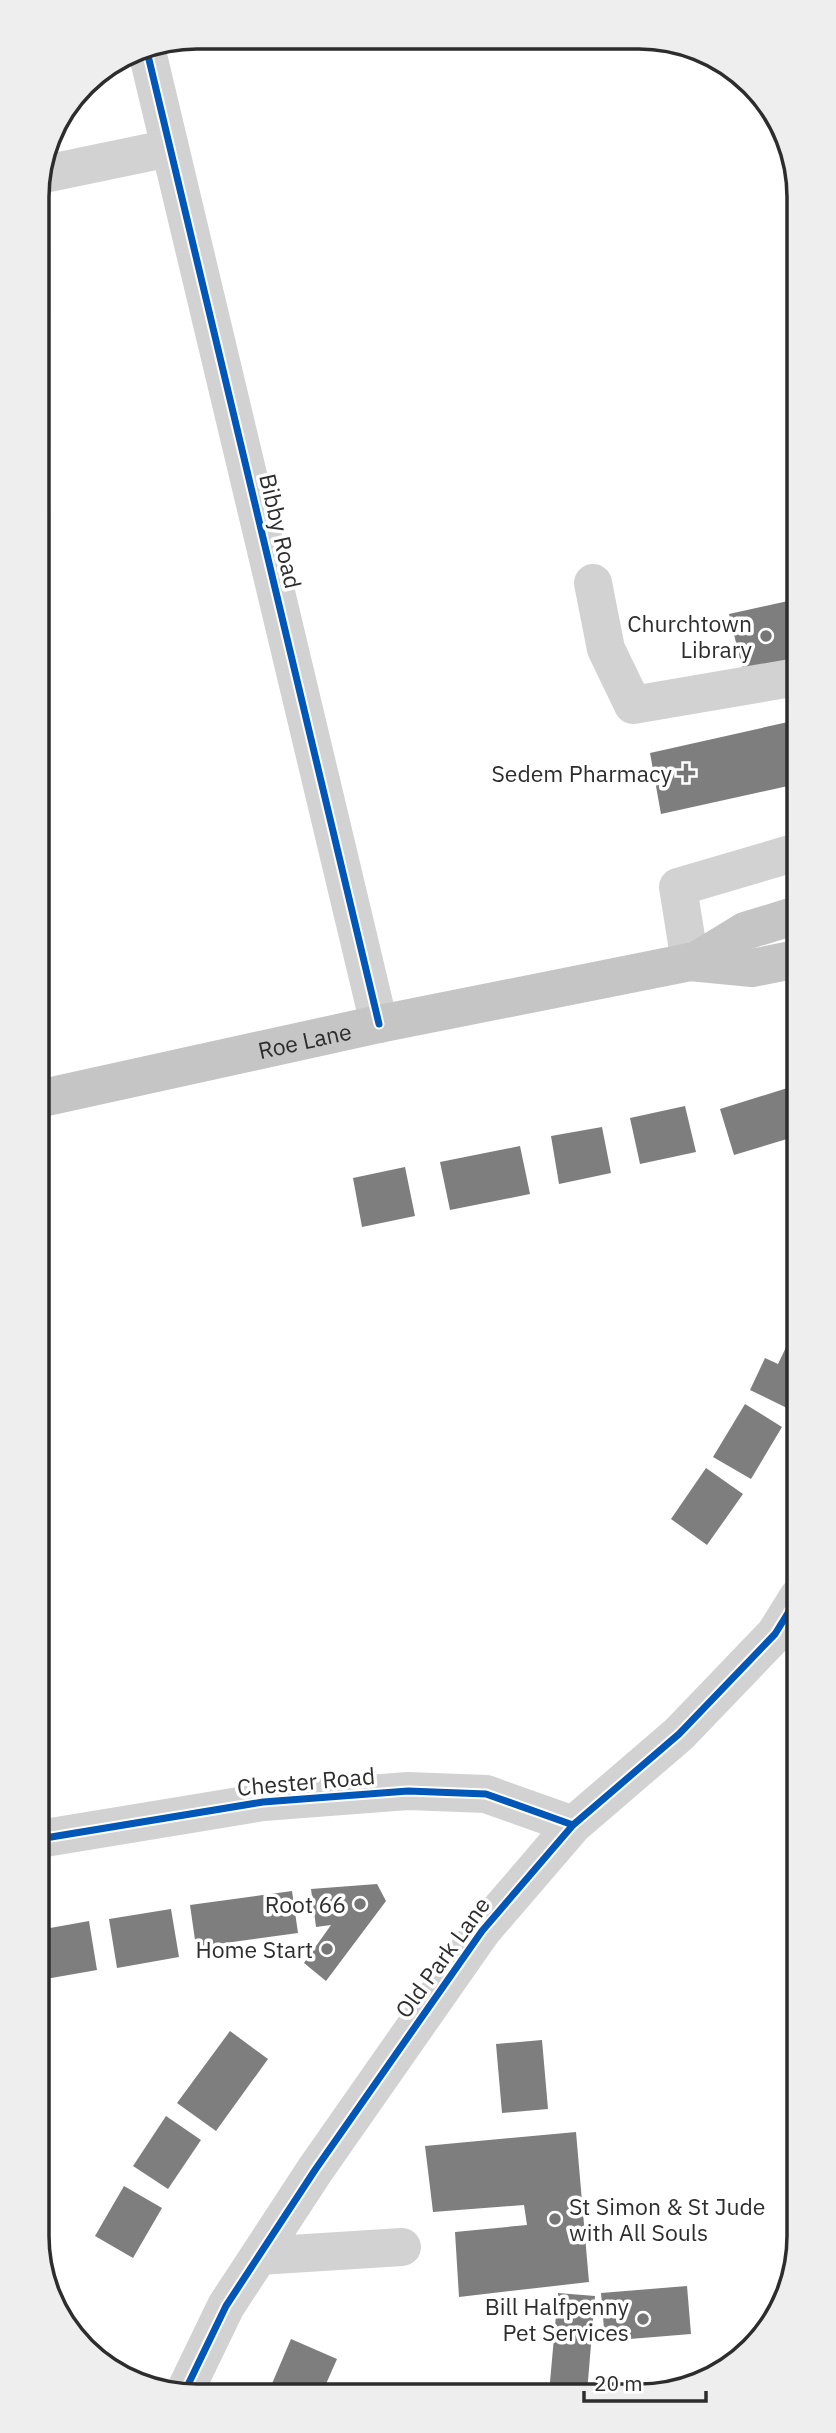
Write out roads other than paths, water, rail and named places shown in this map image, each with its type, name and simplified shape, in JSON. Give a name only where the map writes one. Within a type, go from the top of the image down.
[{"type":"main road","name":"Roe Lane","points":[[693,962],[745,931],[787,918]]},
{"type":"main road","name":"Roe Lane","points":[[49,1097],[379,1024],[693,962],[752,968],[787,961]]},
{"type":"street","name":"Bibby Road","points":[[148,57],[379,1024]]},
{"type":"street","points":[[51,173],[170,148]]},
{"type":"street","points":[[593,583],[606,649],[633,705],[787,679]]},
{"type":"street","points":[[693,962],[678,887],[787,855]]},
{"type":"street","name":"Old Park Lane","points":[[188,2384],[226,2306],[315,2170],[482,1931],[573,1825],[678,1734],[775,1634],[787,1615]]},
{"type":"street","name":"Chester Road","points":[[49,1837],[263,1802],[408,1791],[486,1794],[573,1825]]},
{"type":"street","points":[[259,2256],[402,2247]]},
{"type":"place","name":"Churchtown Library","points":[[766,636]]},
{"type":"place","name":"Sedem Pharmacy","points":[[686,773]]},
{"type":"place","name":"Root 66","points":[[360,1904]]},
{"type":"place","name":"Home Start","points":[[327,1949]]},
{"type":"place","name":"St Simon & St Jude with All Souls","points":[[555,2219]]},
{"type":"place","name":"Bill Halfpenny Pet Services","points":[[643,2319]]}]
